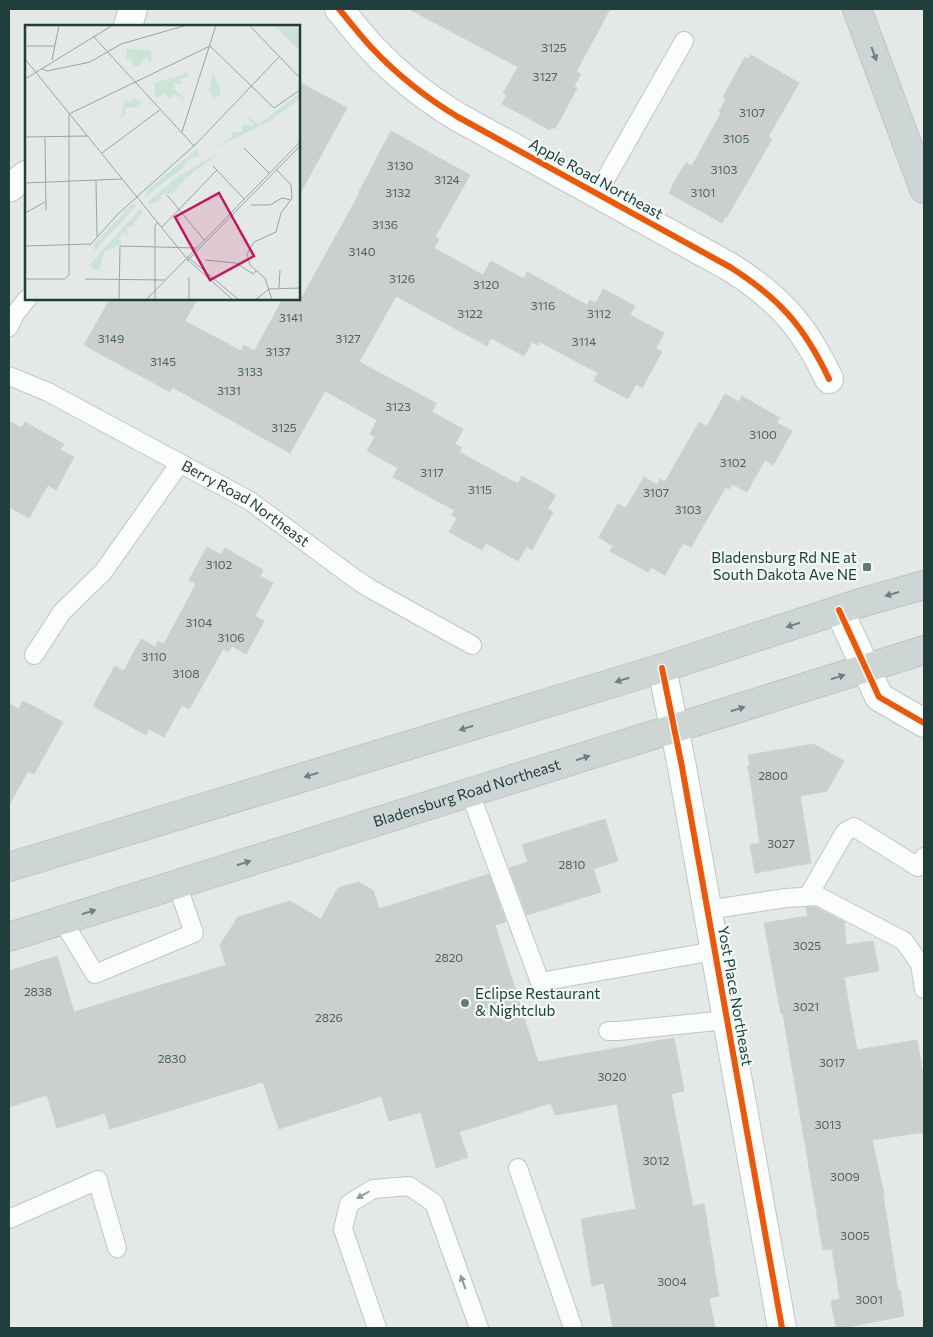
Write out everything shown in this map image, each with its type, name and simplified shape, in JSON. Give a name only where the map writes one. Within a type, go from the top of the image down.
[{"type":"main road","points":[[857,9],[924,189]]},
{"type":"main road","points":[[9,867],[662,668],[840,610],[924,585]]},
{"type":"main road","name":"Bladensburg Road Northeast","points":[[9,937],[924,650]]},
{"type":"street","name":"Apple Road Northeast","points":[[346,12],[370,46],[390,66],[434,102],[730,266],[752,281],[782,307],[799,327],[814,349],[829,379]]},
{"type":"street","points":[[9,188],[25,176]]},
{"type":"street","points":[[840,610],[879,697],[924,723]]},
{"type":"street","name":"Yost Place Northeast","points":[[662,668],[782,1328]]},
{"type":"lane","points":[[597,194],[684,40]]},
{"type":"lane","points":[[9,327],[14,314],[26,300]]},
{"type":"lane","name":"Berry Road Northeast","points":[[9,376],[48,392],[250,501],[339,568],[369,588],[472,645]]},
{"type":"lane","points":[[34,655],[62,612],[103,572],[180,463]]},
{"type":"lane","points":[[470,793],[540,982],[714,951]]},
{"type":"lane","points":[[808,896],[845,832],[854,827],[918,866],[924,857]]},
{"type":"lane","points":[[62,920],[95,974],[194,933],[177,884]]},
{"type":"lane","points":[[707,910],[818,896],[904,941],[920,964],[924,989]]},
{"type":"lane","points":[[608,1030],[618,1031],[727,1020]]},
{"type":"lane","points":[[518,1168],[573,1328]]},
{"type":"lane","points":[[9,1220],[98,1180],[117,1248]]},
{"type":"lane","points":[[377,1328],[343,1229],[349,1204],[374,1189],[409,1186],[434,1203],[479,1328]]},
{"type":"building","points":[[409,9],[610,9],[576,72],[581,74],[574,86],[577,88],[555,129],[552,127],[550,130],[502,104],[507,95],[503,93],[518,67]]},
{"type":"building","points":[[751,55],[799,83],[768,137],[772,139],[722,223],[669,193],[686,163],[692,166],[721,113],[719,112],[726,99],[723,97],[745,57],[749,59]]},
{"type":"building","points":[[300,83],[347,108],[300,193]]},
{"type":"building","points":[[391,131],[470,175],[435,237],[439,239],[434,248],[483,275],[491,261],[524,279],[527,272],[587,305],[590,300],[596,303],[603,289],[635,306],[630,315],[664,333],[656,348],[662,352],[642,388],[636,384],[628,399],[594,381],[598,373],[540,342],[538,345],[532,342],[524,356],[491,338],[487,346],[396,296],[359,362],[436,403],[432,412],[463,429],[455,444],[462,448],[459,452],[518,484],[522,476],[556,495],[547,509],[553,512],[532,550],[527,546],[518,561],[486,543],[482,550],[449,532],[457,518],[452,515],[454,510],[393,477],[398,468],[367,451],[375,437],[370,434],[377,420],[325,391],[290,453],[172,387],[170,392],[84,345],[109,300],[196,300],[185,321],[241,351],[244,345],[254,351],[282,300],[301,299]]},
{"type":"building","points":[[725,394],[739,402],[742,396],[780,418],[777,423],[792,431],[773,465],[765,460],[747,492],[732,484],[729,489],[726,487],[691,547],[683,543],[665,575],[651,567],[648,572],[610,551],[613,546],[599,537],[618,504],[626,508],[644,477],[657,485],[660,479],[665,482],[699,422],[707,426]]},
{"type":"building","points":[[9,421],[21,428],[25,422],[64,444],[60,450],[74,457],[56,490],[48,485],[29,518],[9,507]]},
{"type":"building","points":[[207,547],[221,555],[225,548],[263,570],[260,576],[273,583],[255,616],[264,621],[246,654],[232,646],[228,652],[223,649],[189,709],[182,705],[164,737],[149,729],[146,735],[93,706],[115,666],[124,671],[141,639],[155,647],[158,641],[164,644],[196,584],[189,580]]},
{"type":"building","points":[[23,701],[63,722],[34,774],[28,771],[9,805],[9,704],[19,709]]},
{"type":"building","points":[[813,744],[844,761],[827,791],[800,796],[811,863],[755,873],[750,845],[760,843],[748,755]]},
{"type":"building","points":[[605,819],[618,861],[593,869],[601,892],[527,915],[509,868],[528,862],[522,845]]},
{"type":"building","points":[[489,874],[506,922],[495,925],[538,1062],[674,1038],[684,1091],[671,1094],[693,1206],[704,1204],[719,1296],[709,1298],[715,1328],[613,1328],[604,1283],[592,1286],[581,1219],[636,1209],[617,1104],[555,1115],[551,1103],[459,1132],[468,1157],[436,1168],[421,1112],[389,1121],[381,1096],[279,1129],[263,1082],[110,1129],[105,1113],[57,1128],[47,1095],[9,1107],[9,971],[57,956],[74,1012],[226,965],[220,945],[238,917],[290,901],[321,919],[338,888],[358,882],[373,890],[379,909]]},
{"type":"building","points":[[806,907],[816,907],[844,922],[846,945],[873,941],[879,971],[844,977],[857,1050],[917,1040],[924,1080],[924,1132],[872,1140],[884,1194],[898,1291],[900,1290],[904,1316],[842,1328],[836,1328],[831,1301],[840,1299],[832,1249],[823,1250],[783,1014],[781,1014],[764,923],[808,916]]},
{"type":"cycle path","points":[[339,9],[391,67],[412,85],[458,117],[730,267],[763,290],[800,328],[820,360],[829,379]]},
{"type":"cycle path","points":[[839,610],[879,697],[924,723]]},
{"type":"cycle path","points":[[662,668],[682,767],[782,1328]]},
{"type":"place","name":"Bladensburg Rd NE at South Dakota Ave NE","points":[[867,567]]},
{"type":"place","name":"Eclipse Restaurant & Nightclub","points":[[465,1003]]}]
